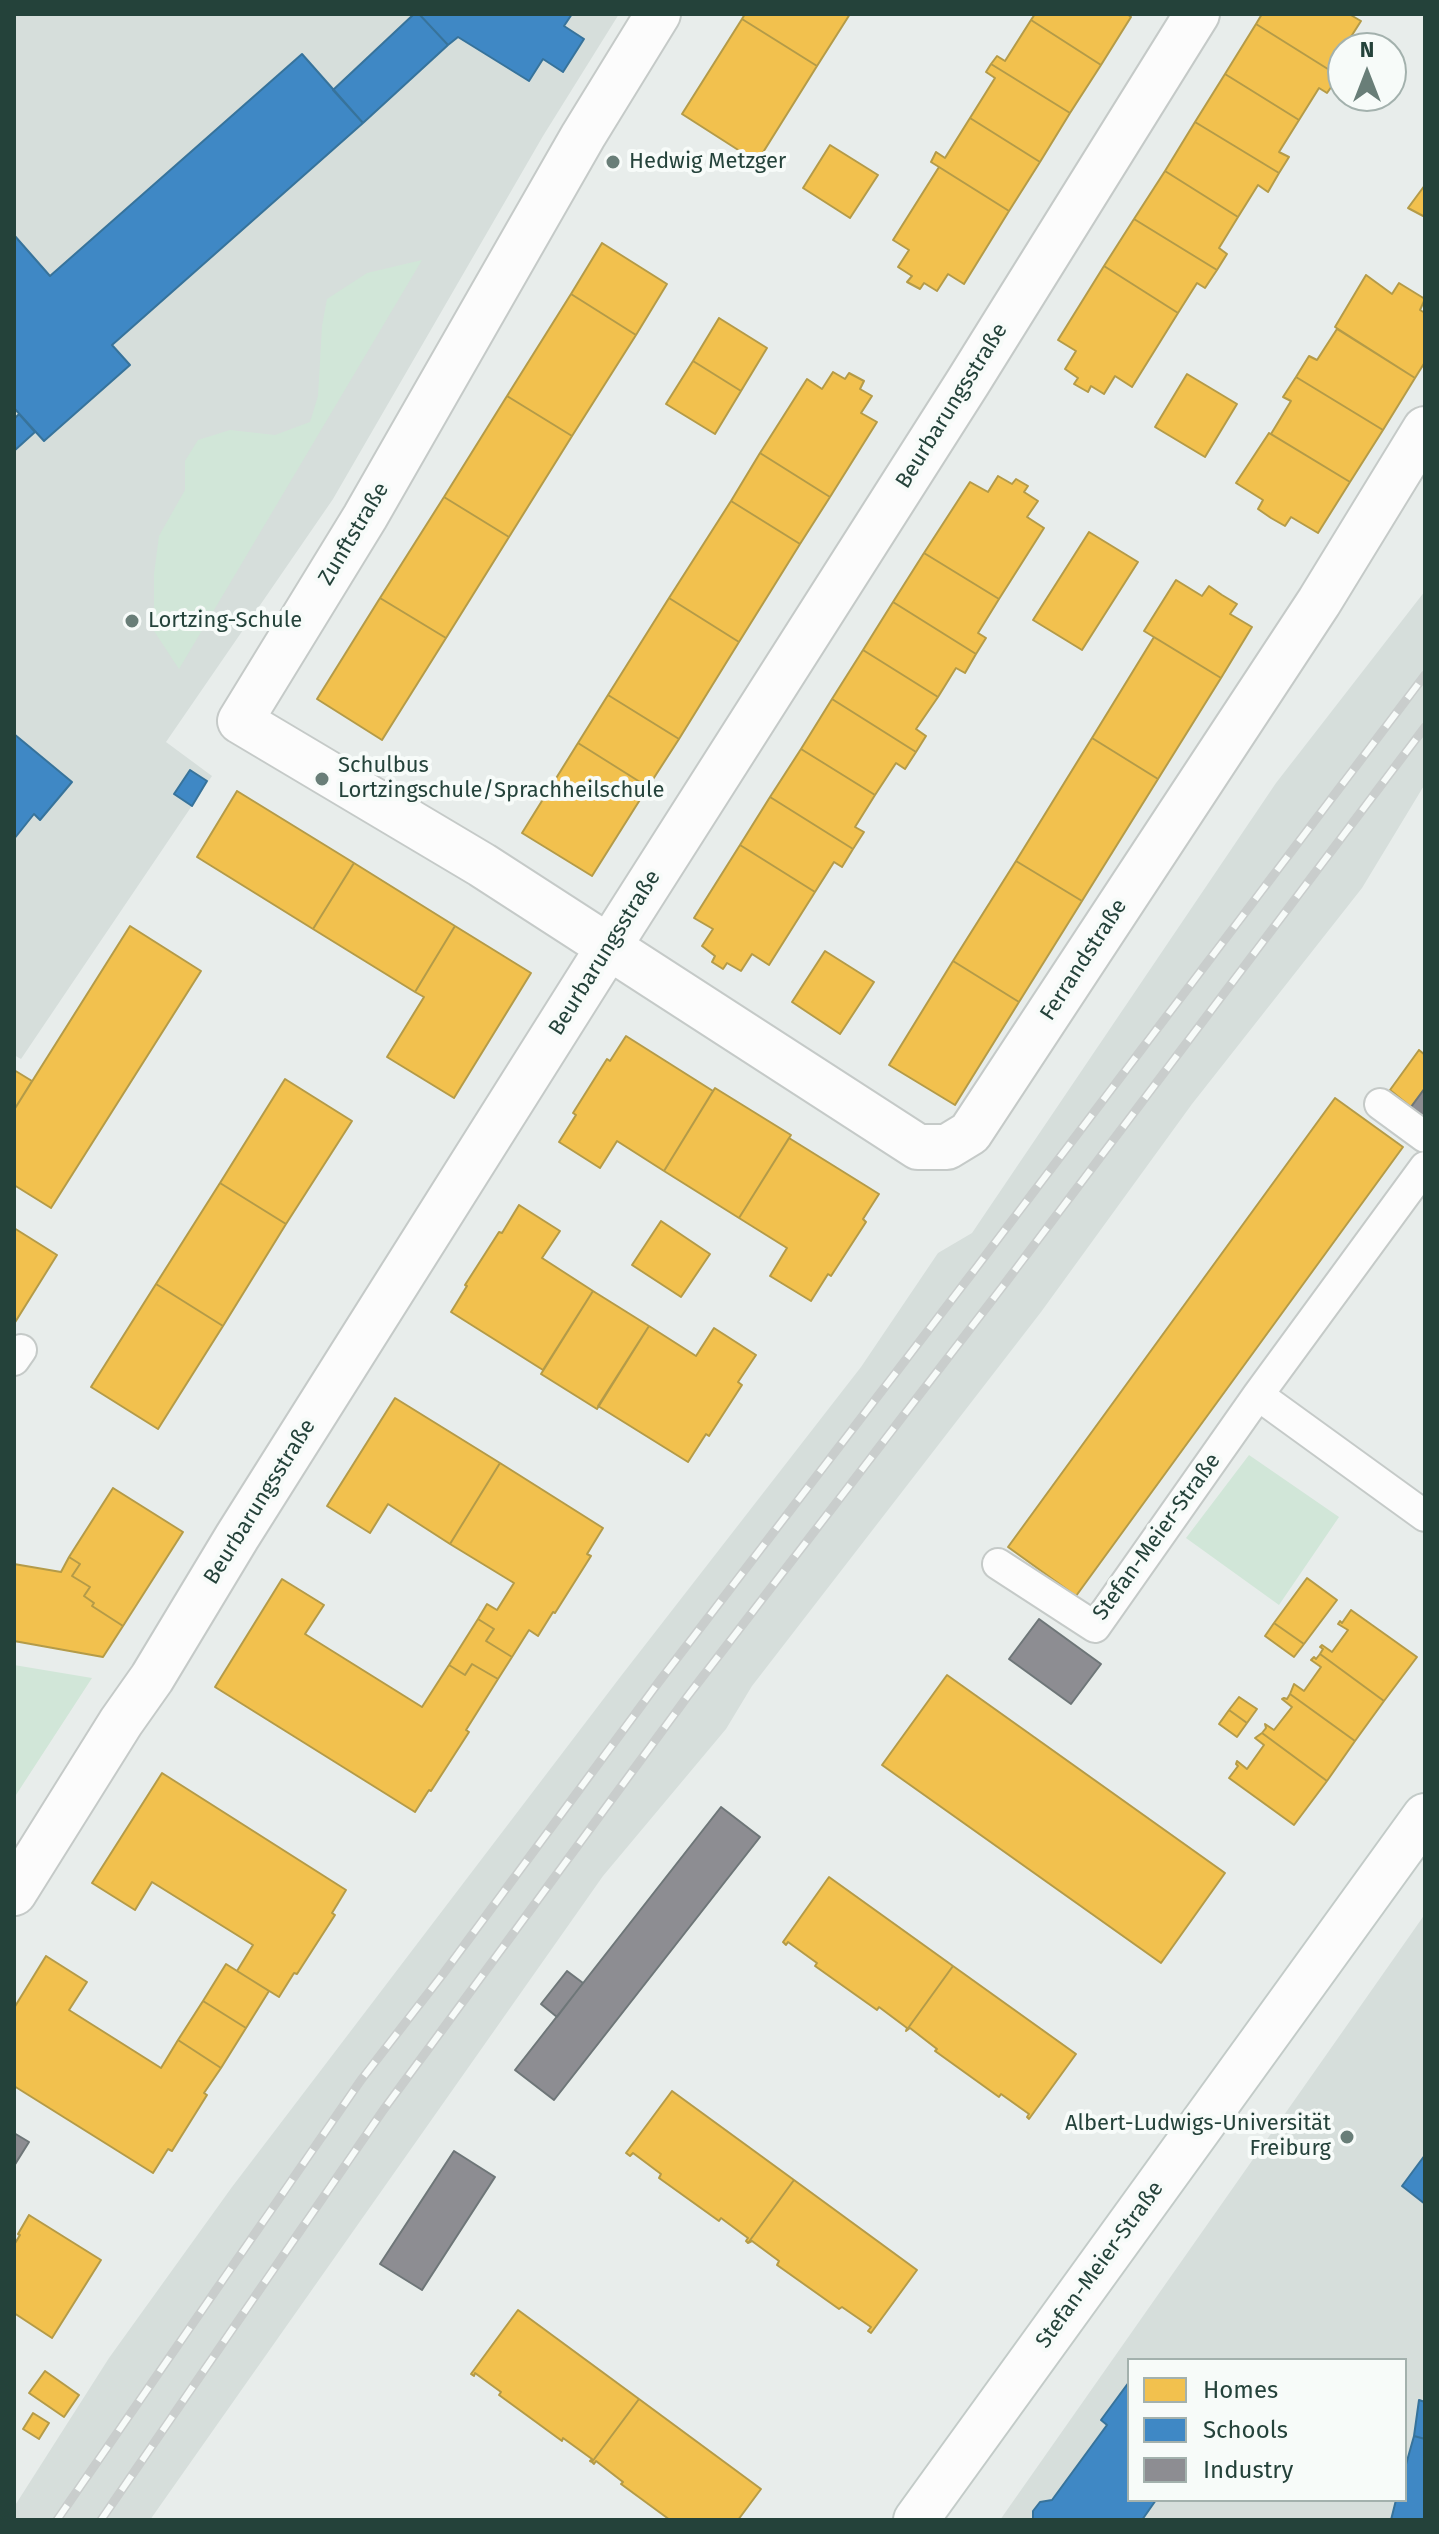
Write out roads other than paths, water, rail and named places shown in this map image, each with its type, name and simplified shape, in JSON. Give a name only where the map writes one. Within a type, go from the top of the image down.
[{"type":"street","name":"Zunftstraße","points":[[608,948],[482,865],[240,721],[365,517],[583,136],[658,14]]},
{"type":"street","name":"Beurbarungsstraße","points":[[14,1893],[1197,14]]},
{"type":"street","name":"Ferrandstraße","points":[[608,948],[918,1147],[947,1147],[970,1133],[1319,602],[1425,429]]},
{"type":"street","name":"Stefan-Meier-Straße","points":[[916,2520],[1425,1816]]},
{"type":"lane","points":[[1380,1104],[1425,1137]]},
{"type":"lane","name":"Stefan-Meier-Straße","points":[[998,1564],[1095,1627],[1258,1395],[1425,1167]]},
{"type":"lane","points":[[1258,1395],[1425,1516]]},
{"type":"railway","points":[[57,2520],[361,2080],[658,1683],[1425,675]]},
{"type":"railway","points":[[101,2520],[384,2109],[687,1697],[1003,1286],[1425,727]]},
{"type":"place","name":"Hedwig Metzger","points":[[613,162]]},
{"type":"place","name":"Lortzing-Schule","points":[[132,621]]},
{"type":"place","name":"Schulbus Lortzingschule/Sprachheilschule","points":[[322,779]]},
{"type":"place","name":"Albert-Ludwigs-Universität Freiburg","points":[[1347,2137]]}]
